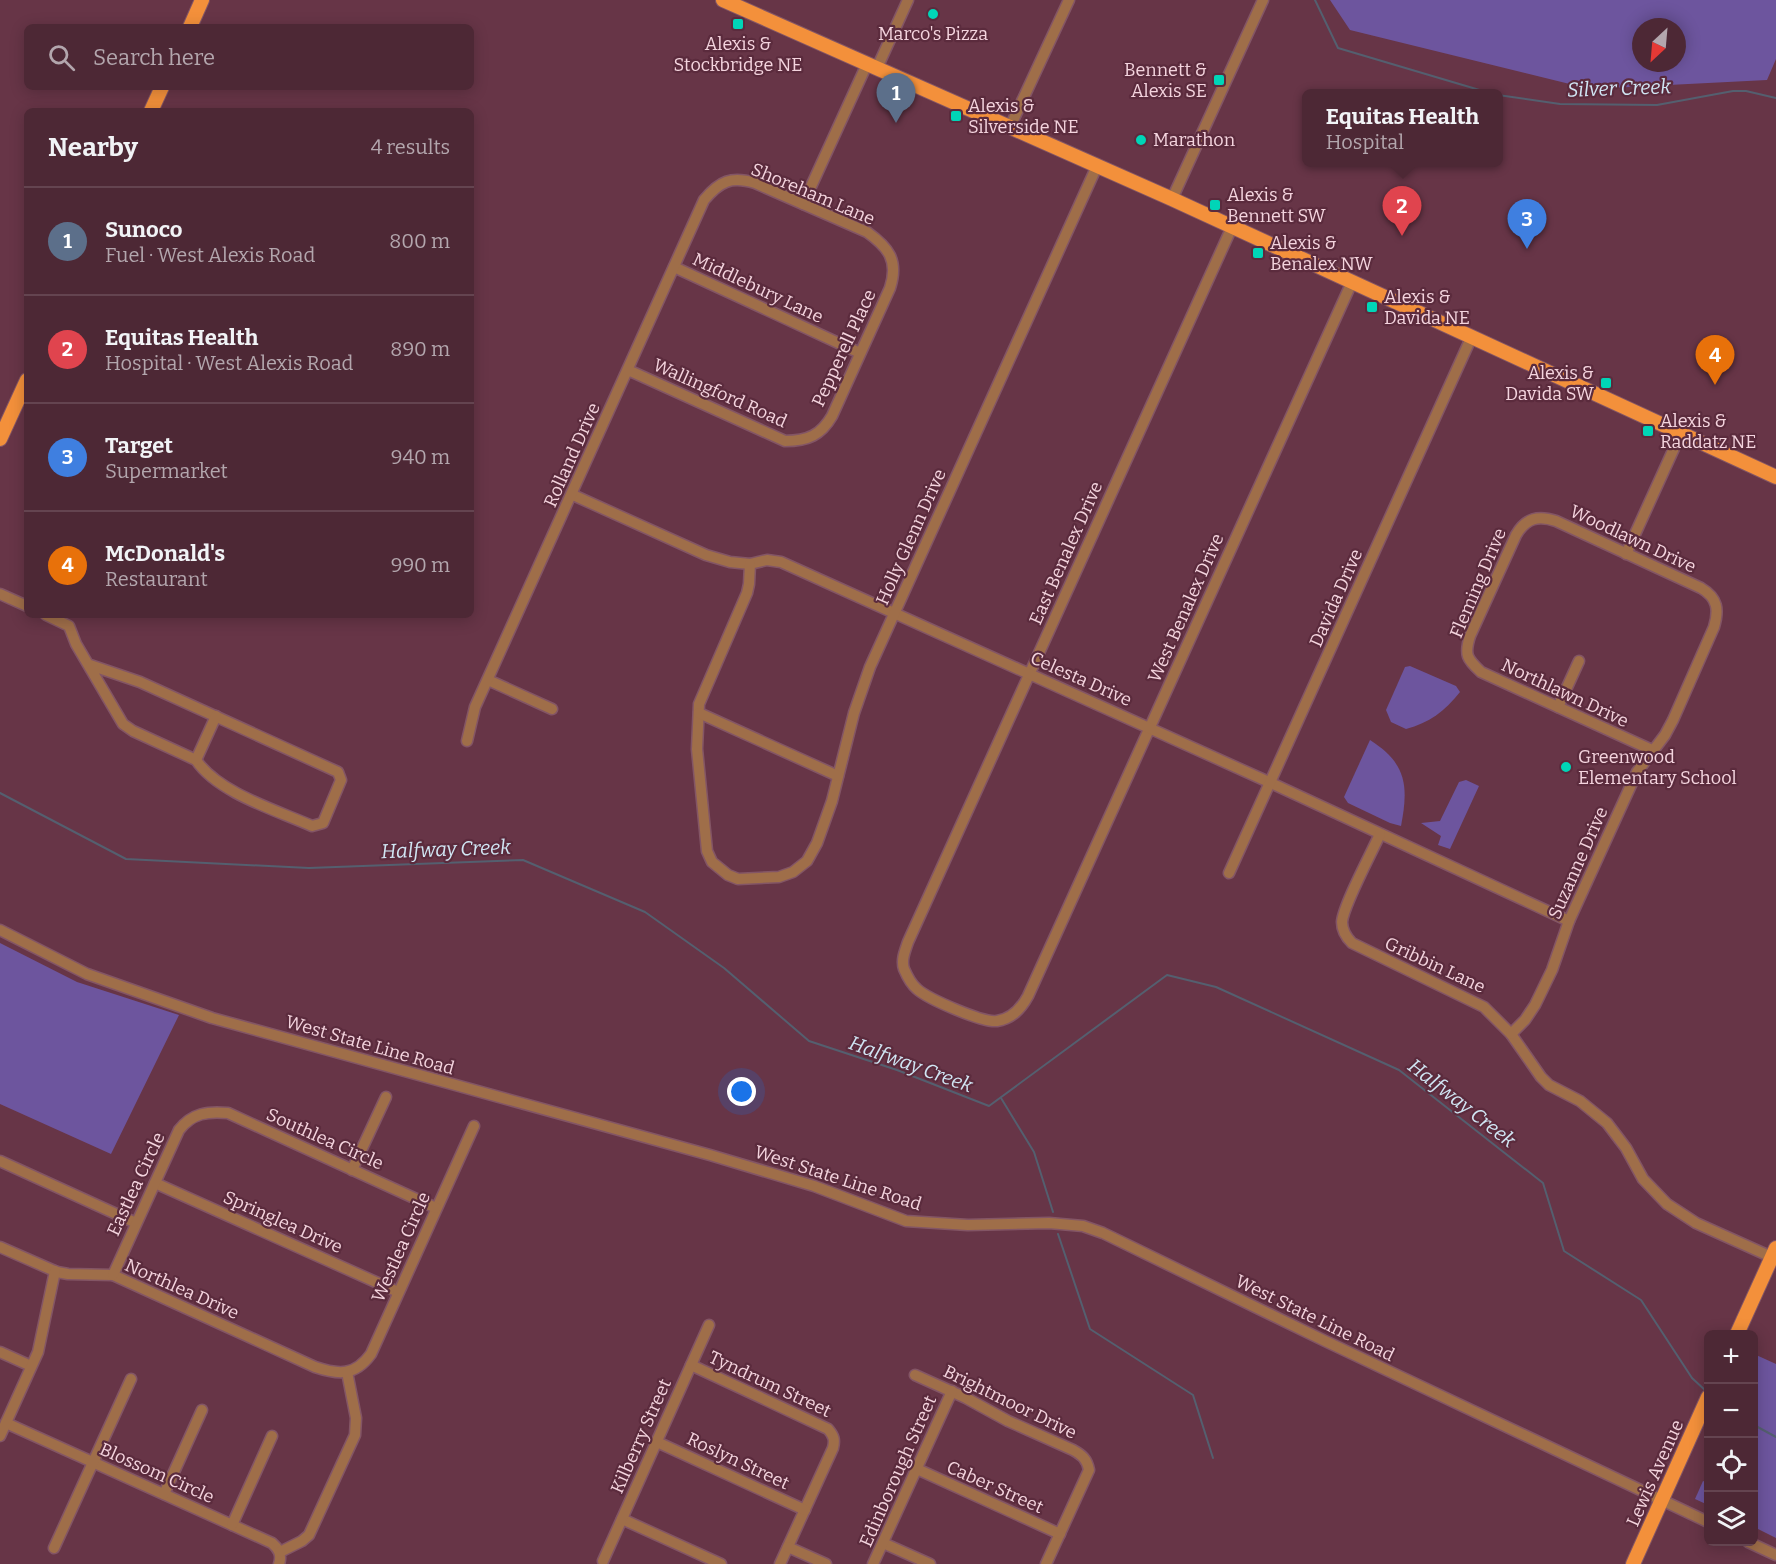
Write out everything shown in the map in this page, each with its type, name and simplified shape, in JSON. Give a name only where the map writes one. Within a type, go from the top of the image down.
[{"type":"main road","points":[[191,24],[202,0]]},
{"type":"main road","points":[[723,0],[1172,199],[1776,477]]},
{"type":"main road","points":[[152,108],[161,90]]},
{"type":"main road","points":[[0,439],[24,387]]},
{"type":"main road","points":[[1739,1330],[1775,1255]]},
{"type":"main road","name":"Lewis Avenue","points":[[1634,1564],[1704,1406]]},
{"type":"street","points":[[803,204],[872,66],[908,0]]},
{"type":"street","points":[[1010,127],[1069,0]]},
{"type":"street","points":[[1172,199],[1263,0]]},
{"type":"street","name":"Holly Glenn Drive","points":[[699,713],[697,749],[707,851],[712,862],[718,869],[738,879],[779,877],[793,872],[807,861],[817,843],[862,687],[1097,166]]},
{"type":"street","name":"Shoreham Lane","points":[[717,187],[728,181],[741,179],[755,183],[867,232],[891,254]]},
{"type":"street","name":"Rolland Drive","points":[[467,741],[475,708],[573,495],[704,200],[717,187]]},
{"type":"street","name":"East Benalex Drive","points":[[952,1006],[922,993],[915,987],[905,971],[903,962],[905,953],[1232,227]]},
{"type":"street","name":"Pepperell Place","points":[[801,441],[812,438],[826,426],[893,279],[891,254]]},
{"type":"street","name":"Middlebury Lane","points":[[674,267],[860,353]]},
{"type":"street","name":"West Benalex Drive","points":[[952,1006],[986,1021],[1007,1019],[1023,1007],[1352,282]]},
{"type":"street","name":"Davida Drive","points":[[1229,873],[1473,336]]},
{"type":"street","name":"Wallingford Road","points":[[628,370],[785,441],[801,441]]},
{"type":"street","points":[[1626,554],[1681,434]]},
{"type":"street","name":"Celesta Drive","points":[[573,495],[706,555],[730,562],[750,564],[767,560],[781,562],[1271,783],[1569,921]]},
{"type":"street","name":"Woodlawn Drive","points":[[1527,520],[1544,517],[1556,521],[1701,588],[1710,594],[1717,606]]},
{"type":"street","name":"Fleming Drive","points":[[1468,660],[1466,648],[1470,636],[1516,535],[1527,520]]},
{"type":"street","points":[[750,564],[747,593],[703,690],[699,713],[838,776]]},
{"type":"street","points":[[0,594],[24,605]]},
{"type":"street","name":"Suzanne Drive","points":[[1511,1034],[1525,1020],[1535,1005],[1552,970],[1569,921],[1637,772],[1665,735],[1673,720],[1714,627],[1718,615],[1717,606]]},
{"type":"street","points":[[52,618],[69,626],[76,644],[123,724],[133,731],[196,760],[201,768],[224,787],[312,826],[323,823],[341,780],[338,772],[140,682],[90,665]]},
{"type":"street","name":"Northlawn Drive","points":[[1468,660],[1481,672],[1652,750]]},
{"type":"street","points":[[1558,707],[1579,662]]},
{"type":"street","points":[[488,680],[552,709]]},
{"type":"street","points":[[196,760],[216,716]]},
{"type":"street","name":"Gribbin Lane","points":[[1380,834],[1346,909],[1342,923],[1352,944],[1484,1006],[1511,1034],[1541,1077],[1564,1094],[1580,1101],[1607,1123],[1626,1148],[1643,1179],[1667,1204],[1696,1222],[1775,1255]]},
{"type":"street","name":"West State Line Road","points":[[0,930],[87,974],[212,1018],[720,1158],[814,1186],[906,1221],[968,1225],[1049,1223],[1083,1226],[1704,1520]]},
{"type":"street","points":[[352,1170],[386,1097]]},
{"type":"street","name":"Southlea Circle","points":[[198,1114],[228,1113],[436,1208]]},
{"type":"street","name":"Eastlea Circle","points":[[113,1275],[179,1130],[198,1114]]},
{"type":"street","name":"Westlea Circle","points":[[347,1372],[357,1369],[371,1354],[474,1126]]},
{"type":"street","points":[[0,1161],[136,1223]]},
{"type":"street","name":"Springlea Drive","points":[[155,1183],[398,1292]]},
{"type":"street","name":"Northlea Drive","points":[[0,1247],[55,1271],[68,1274],[113,1275],[315,1367],[328,1371],[347,1372]]},
{"type":"street","points":[[0,1436],[40,1345],[55,1271]]},
{"type":"street","name":"Kilberry Street","points":[[603,1561],[710,1325]]},
{"type":"street","points":[[0,1352],[31,1366]]},
{"type":"street","name":"Tyndrum Street","points":[[691,1365],[821,1426],[833,1434],[835,1441],[833,1448],[805,1510]]},
{"type":"street","points":[[279,1564],[280,1552],[302,1542],[309,1535],[356,1435],[356,1418],[347,1372]]},
{"type":"street","name":"Brightmoor Drive","points":[[915,1375],[1082,1455],[1088,1462],[1089,1470],[1060,1534]]},
{"type":"street","points":[[54,1548],[131,1379]]},
{"type":"street","name":"Edinborough Street","points":[[873,1564],[952,1391]]},
{"type":"street","points":[[164,1494],[202,1410]]},
{"type":"street","name":"Blossom Circle","points":[[6,1423],[272,1543],[280,1552]]},
{"type":"street","points":[[232,1525],[272,1436]]},
{"type":"street","name":"Roslyn Street","points":[[657,1442],[805,1510]]},
{"type":"street","name":"Caber Street","points":[[917,1469],[1060,1534]]},
{"type":"street","points":[[780,1564],[805,1510]]},
{"type":"street","points":[[622,1519],[720,1564]]},
{"type":"street","points":[[1046,1564],[1060,1534]]},
{"type":"street","points":[[883,1543],[930,1564]]},
{"type":"street","points":[[1757,1546],[1776,1555]]},
{"type":"street","points":[[788,1547],[825,1564]]},
{"type":"shaded area","points":[[1330,0],[1776,0],[1776,59],[1767,80],[1590,89],[1350,30]]},
{"type":"shaded area","points":[[1410,666],[1456,686],[1460,692],[1436,715],[1406,729],[1391,722],[1386,710],[1405,667]]},
{"type":"shaded area","points":[[1370,740],[1391,757],[1402,776],[1405,798],[1401,826],[1348,803],[1344,797]]},
{"type":"shaded area","points":[[1466,780],[1479,786],[1450,849],[1438,845],[1441,836],[1421,823],[1440,821],[1459,782]]},
{"type":"shaded area","points":[[0,943],[77,982],[179,1015],[111,1154],[0,1104]]},
{"type":"shaded area","points":[[1758,1356],[1776,1364],[1776,1538],[1758,1529]]},
{"type":"shaded area","points":[[1703,1481],[1704,1481],[1704,1503],[1695,1499]]},
{"type":"waterway","name":"Silver Creek","points":[[1315,0],[1338,48],[1476,89]]},
{"type":"waterway","name":"Silver Creek","points":[[1503,96],[1560,104],[1657,105],[1733,91],[1746,91],[1776,98]]},
{"type":"waterway","name":"Halfway Creek","points":[[0,793],[126,859],[309,868],[523,860],[645,912],[724,968],[809,1041],[897,1070],[989,1106],[1167,975],[1216,987],[1399,1070],[1543,1183],[1564,1251],[1641,1300],[1692,1378],[1704,1389]]},
{"type":"waterway","points":[[1001,1098],[1034,1152],[1053,1212]]},
{"type":"waterway","points":[[1058,1234],[1090,1329],[1193,1395],[1213,1458]]},
{"type":"waterway","name":"Halfway Creek","points":[[1758,1427],[1776,1437]]},
{"type":"place","name":"Marco's Pizza","points":[[933,14]]},
{"type":"place","name":"Alexis & Stockbridge NE","points":[[738,24]]},
{"type":"place","name":"Bennett & Alexis SE","points":[[1219,80]]},
{"type":"place","name":"Alexis & Silverside NE","points":[[956,116]]},
{"type":"place","name":"Sunoco","points":[[896,123]]},
{"type":"place","name":"Marathon","points":[[1141,140]]},
{"type":"place","name":"Alexis & Bennett SW","points":[[1215,205]]},
{"type":"place","name":"Equitas Health","points":[[1402,236]]},
{"type":"place","name":"Target","points":[[1527,249]]},
{"type":"place","name":"Alexis & Benalex NW","points":[[1258,253]]},
{"type":"place","name":"Alexis & Davida NE","points":[[1372,307]]},
{"type":"place","name":"Alexis & Davida SW","points":[[1606,383]]},
{"type":"place","name":"McDonald's","points":[[1715,385]]},
{"type":"place","name":"Alexis & Raddatz NE","points":[[1648,431]]},
{"type":"place","name":"Greenwood Elementary School","points":[[1566,767]]}]
